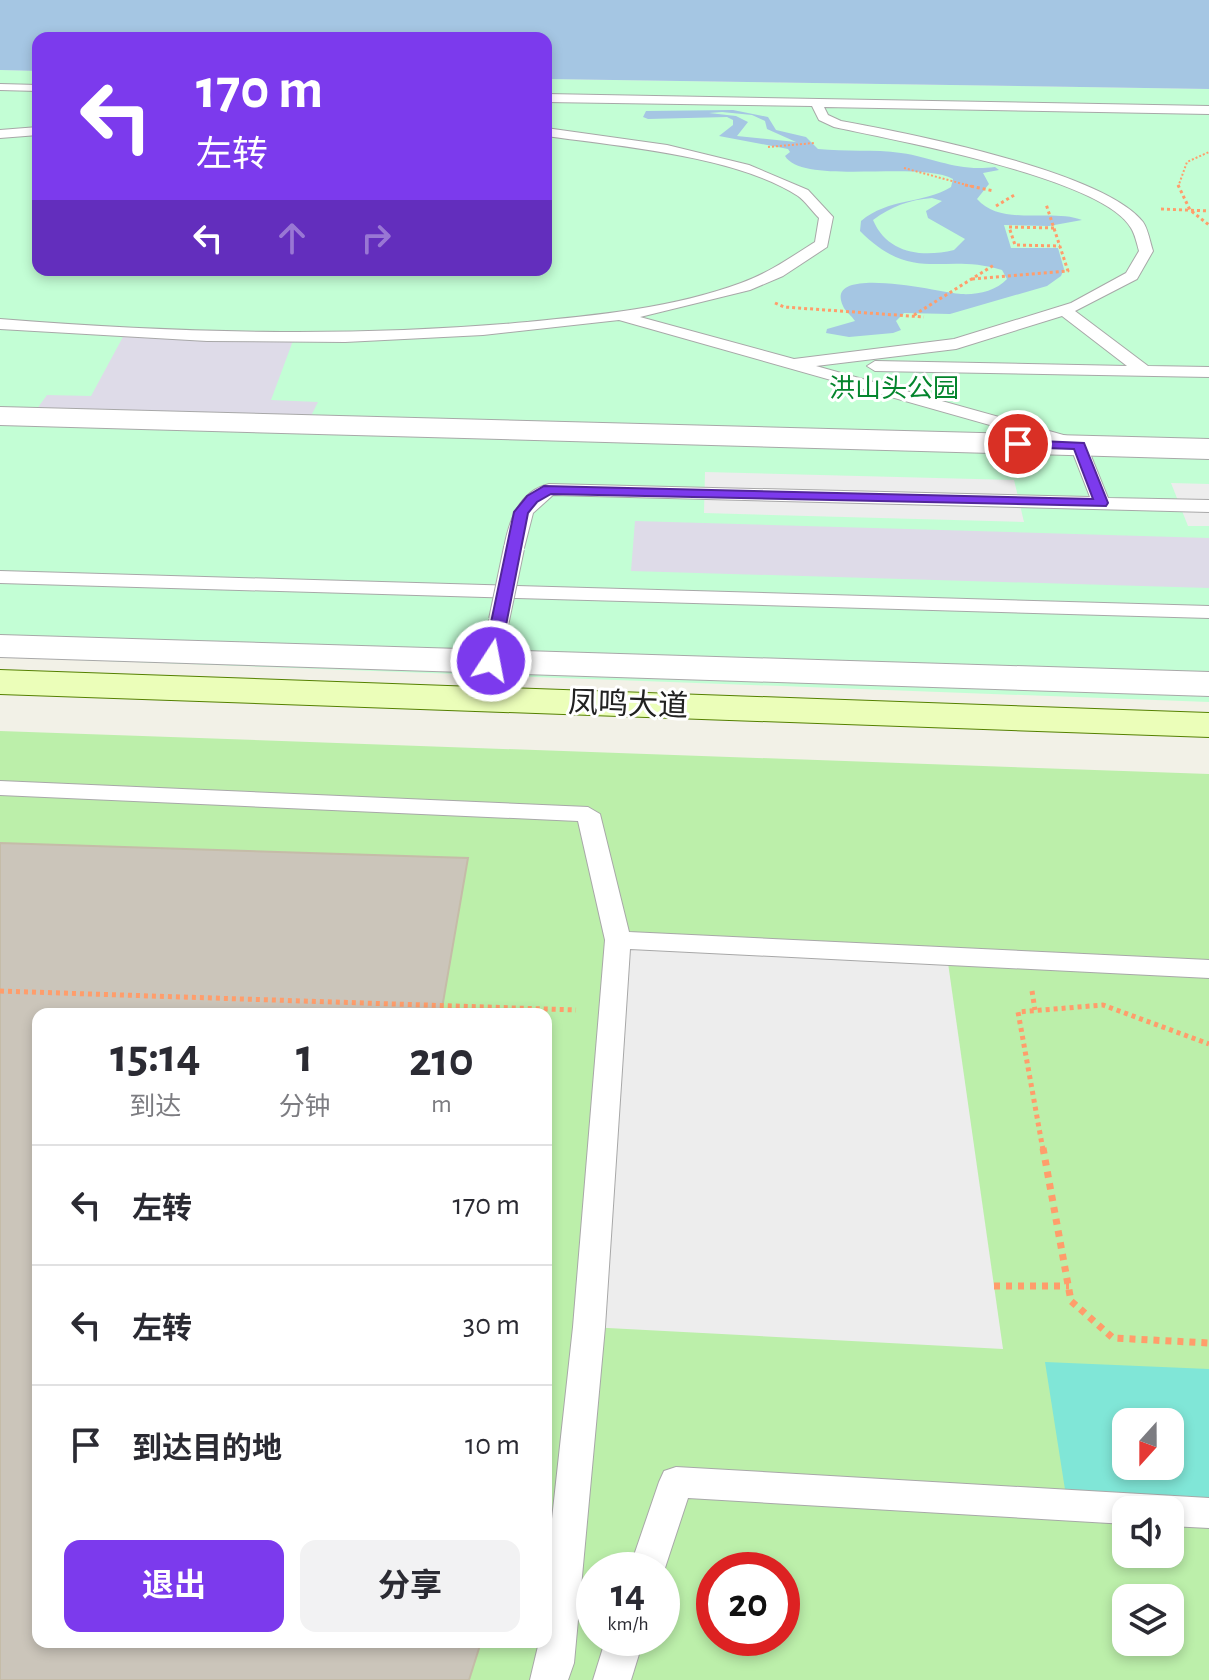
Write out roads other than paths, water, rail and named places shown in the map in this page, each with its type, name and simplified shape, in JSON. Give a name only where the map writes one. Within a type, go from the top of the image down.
[{"type":"main road","name":"凤鸣大道","points":[[0,682],[1209,725]]},
{"type":"main road","name":"凤鸣大道","points":[[0,711],[1209,752]]},
{"type":"street","points":[[0,416],[1209,449]]},
{"type":"street","points":[[0,646],[1209,684]]},
{"type":"lane","points":[[0,87],[32,88]]},
{"type":"lane","points":[[552,98],[1209,110]]},
{"type":"lane","points":[[794,364],[956,344],[1064,310],[1132,276],[1146,251],[1137,224],[1107,202],[1041,173],[934,142],[838,124],[823,117],[816,103]]},
{"type":"lane","points":[[0,134],[32,131]]},
{"type":"lane","points":[[0,324],[124,335],[280,338],[414,335],[619,317],[737,288],[772,276],[822,244],[826,217],[803,193],[723,163],[667,149],[552,133]]},
{"type":"lane","points":[[1064,310],[1144,371]]},
{"type":"lane","points":[[619,317],[1079,445],[1101,503]]},
{"type":"lane","points":[[794,364],[1209,372]]},
{"type":"lane","points":[[491,661],[521,512],[532,499],[549,489],[1209,506]]},
{"type":"lane","points":[[0,577],[1209,612]]},
{"type":"lane","points":[[0,788],[588,814],[618,940],[588,1342],[555,1663],[549,1680]]},
{"type":"lane","points":[[618,940],[1209,969]]},
{"type":"lane","points":[[653,1552],[676,1482],[1112,1507]]},
{"type":"lane","points":[[1184,1512],[1209,1513]]},
{"type":"lane","points":[[612,1680],[619,1656]]},
{"type":"park label","name":"洪山头公园","points":[[894,388]]}]
